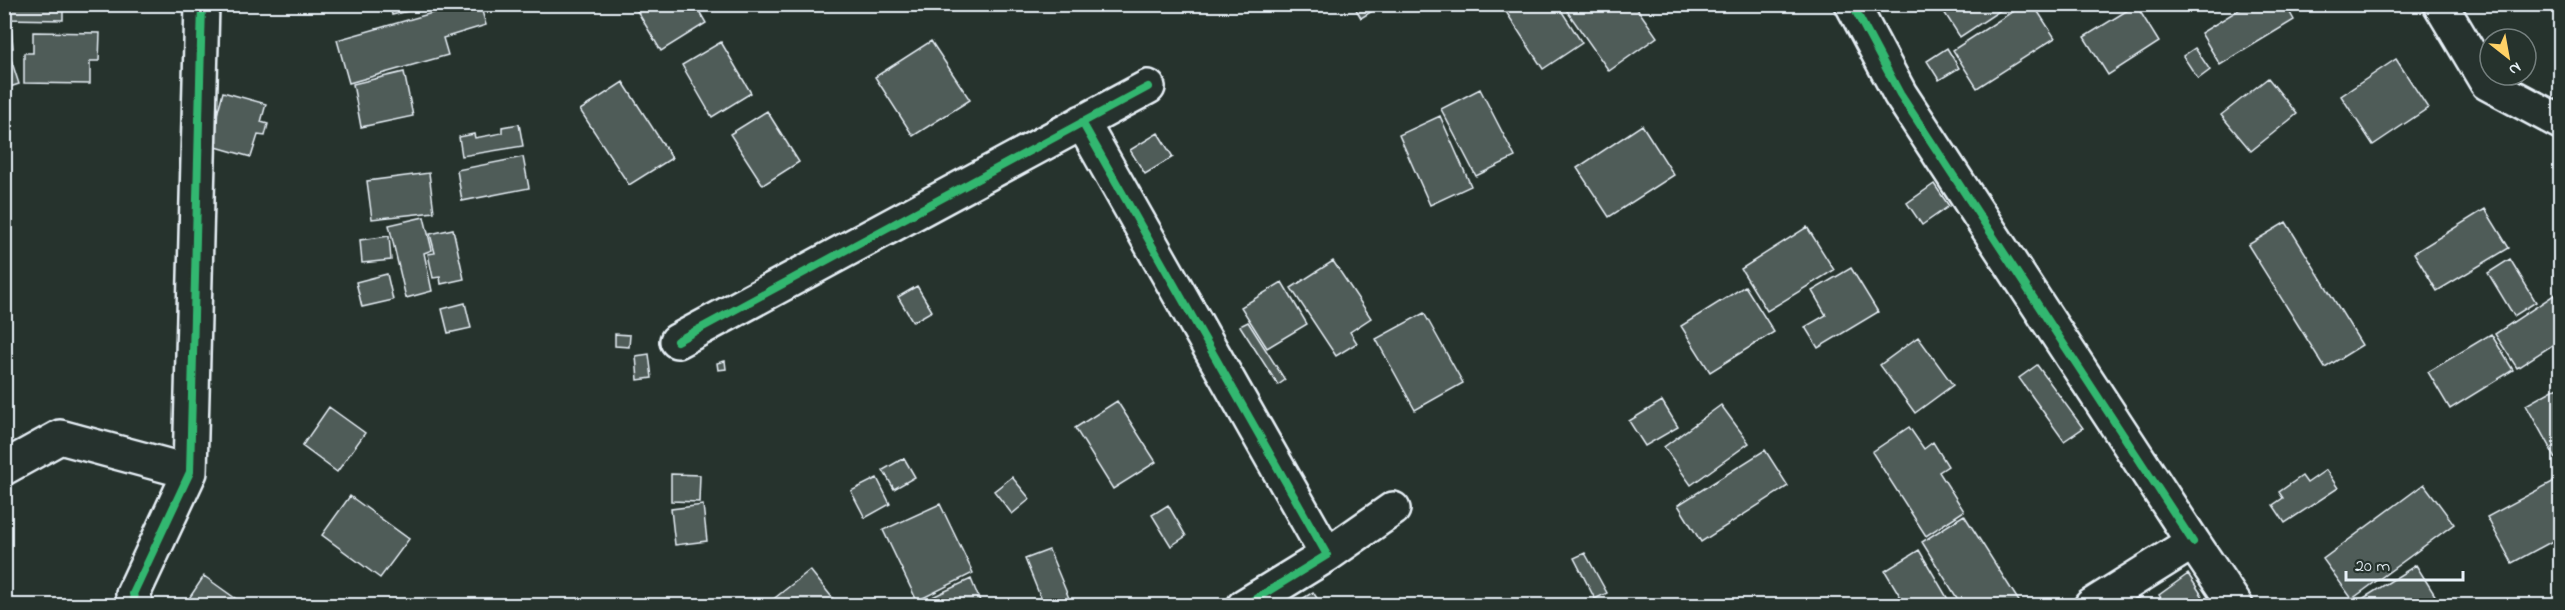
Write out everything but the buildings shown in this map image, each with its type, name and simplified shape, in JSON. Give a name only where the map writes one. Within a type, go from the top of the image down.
[{"type":"street","points":[[136,606],[133,594],[190,472],[202,4]]},
{"type":"street","points":[[1851,4],[1900,93],[2236,606]]},
{"type":"street","points":[[2440,4],[2487,83],[2560,122]]},
{"type":"street","points":[[677,341],[1148,87]]},
{"type":"street","points":[[1082,122],[1327,555]]},
{"type":"street","points":[[4,468],[60,437],[190,472]]},
{"type":"street","points":[[1244,606],[1327,555],[1393,509]]},
{"type":"street","points":[[2091,606],[2193,542]]},
{"type":"cycle path","points":[[136,606],[133,594],[190,472],[202,4]]},
{"type":"cycle path","points":[[1852,4],[1900,94],[2193,542]]},
{"type":"cycle path","points":[[677,341],[1148,87]]},
{"type":"cycle path","points":[[1082,122],[1327,555],[1244,606]]}]
